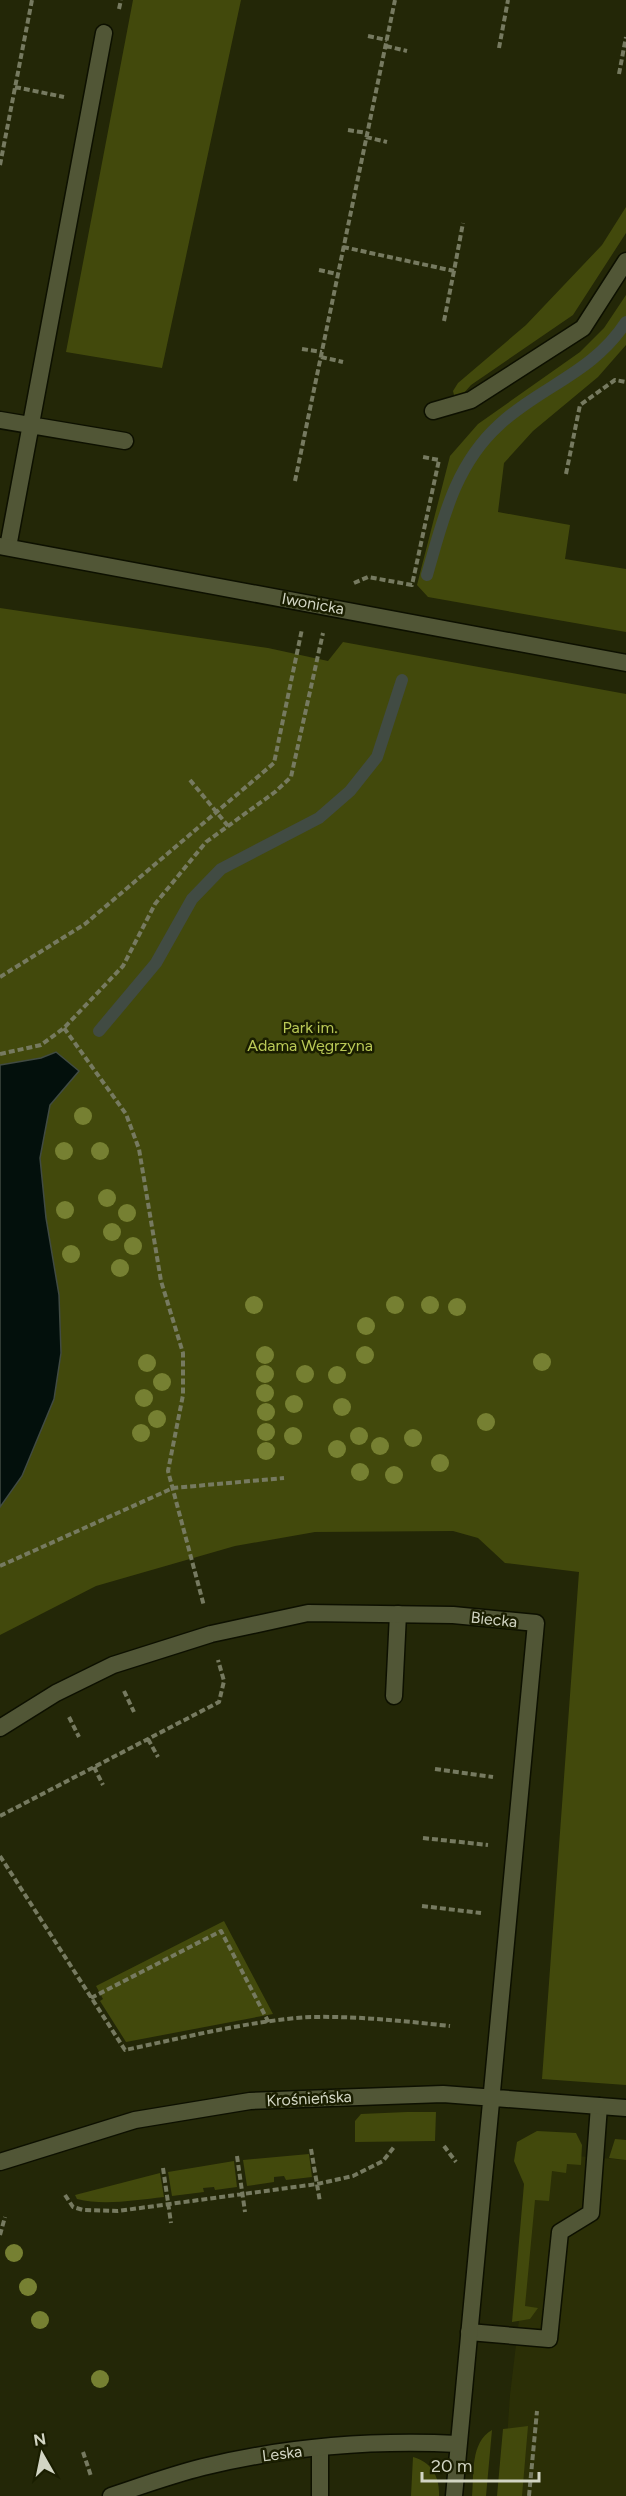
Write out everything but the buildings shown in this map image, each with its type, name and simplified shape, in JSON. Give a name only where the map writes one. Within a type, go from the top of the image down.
[{"type":"street","points":[[4,546],[30,425],[104,33]]},
{"type":"street","points":[[433,411],[471,400],[583,328],[626,261]]},
{"type":"street","points":[[0,420],[124,441]]},
{"type":"street","name":"Iwonicka","points":[[4,546],[626,663]]},
{"type":"street","name":"Biecka","points":[[0,1728],[56,1693],[113,1665],[211,1634],[308,1613],[453,1615],[536,1623],[506,1915],[491,2097]]},
{"type":"street","points":[[394,1696],[398,1614]]},
{"type":"street","name":"Krośnieńska","points":[[0,2162],[135,2120],[250,2101],[443,2094],[626,2108]]},
{"type":"street","points":[[454,2496],[491,2097]]},
{"type":"street","points":[[469,2332],[549,2339],[560,2232],[591,2213],[599,2106]]},
{"type":"street","name":"Leska","points":[[111,2496],[202,2467],[249,2457],[320,2448],[410,2443],[458,2444]]},
{"type":"street","points":[[320,2448],[320,2496]]},
{"type":"path","points":[[0,165],[32,0]]},
{"type":"path","points":[[295,481],[395,0]]},
{"type":"path","points":[[499,48],[508,0]]},
{"type":"path","points":[[368,36],[387,40]]},
{"type":"path","points":[[619,74],[626,37]]},
{"type":"path","points":[[386,46],[407,51]]},
{"type":"path","points":[[15,87],[91,102]]},
{"type":"path","points":[[348,130],[387,142]]},
{"type":"path","points":[[444,321],[463,223]]},
{"type":"path","points":[[343,247],[454,271]]},
{"type":"path","points":[[319,270],[338,274]]},
{"type":"path","points":[[302,349],[343,362]]},
{"type":"path","points":[[566,474],[580,405],[615,380],[626,382]]},
{"type":"path","points":[[0,1054],[41,1045],[64,1028],[123,966],[155,904],[206,842],[275,792],[291,777],[333,579],[353,583],[368,577],[412,585],[439,460],[423,457]]},
{"type":"path","points":[[0,977],[86,924],[274,763],[306,602]]},
{"type":"path","points":[[190,780],[228,826]]},
{"type":"path","points":[[64,1028],[126,1114],[139,1149],[161,1281],[183,1353],[183,1395],[168,1471],[197,1583]]},
{"type":"path","points":[[0,1566],[173,1488],[284,1478]]},
{"type":"path","points":[[0,1816],[219,1702],[224,1681]]},
{"type":"path","points":[[147,1739],[158,1757]]},
{"type":"path","points":[[94,1767],[103,1785]]},
{"type":"path","points":[[435,1769],[520,1780]]},
{"type":"path","points":[[423,1838],[514,1847]]},
{"type":"path","points":[[0,1856],[125,2050],[193,2035],[308,2018],[358,2017],[450,2026]]},
{"type":"path","points":[[422,1906],[506,1915]]},
{"type":"path","points":[[91,1998],[221,1931],[269,2023]]},
{"type":"path","points":[[444,2146],[463,2171]]},
{"type":"path","points":[[65,2195],[73,2207],[83,2210],[118,2211],[317,2184],[353,2176],[383,2162],[394,2147]]},
{"type":"path","points":[[311,2149],[320,2202]]},
{"type":"path","points":[[237,2156],[245,2212]]},
{"type":"path","points":[[163,2168],[171,2223]]},
{"type":"path","points":[[0,2235],[5,2217]]},
{"type":"path","points":[[529,2496],[537,2411]]},
{"type":"shaded area","points":[[56,1052],[79,1071],[50,1105],[40,1158],[46,1218],[59,1295],[61,1353],[54,1399],[22,1476],[0,1507],[0,1065],[41,1058]]},
{"type":"shaded area","points":[[577,2156],[626,2160],[626,2496],[503,2496],[510,2395],[536,2178]]},
{"type":"green space","points":[[133,0],[241,0],[162,368],[66,352]]},
{"type":"green space","points":[[626,207],[626,233],[573,315],[471,385],[463,394],[454,395],[453,391],[458,383],[526,325],[602,245]]},
{"type":"green space","points":[[626,295],[626,345],[598,377],[533,431],[504,463],[498,512],[570,525],[565,559],[626,569],[626,632],[428,597],[417,585],[450,456],[478,424],[580,352],[604,328]]},
{"type":"green space","name":"Park im. Adama Węgrzyna","points":[[0,608],[268,648],[328,661],[343,642],[626,694],[626,2085],[542,2079],[579,1572],[505,1563],[478,1538],[453,1531],[315,1532],[235,1546],[96,1586],[0,1635]]},
{"type":"green space","points":[[224,1921],[273,2014],[126,2042],[100,2001],[103,1999],[96,1986]]},
{"type":"green space","points":[[436,2112],[435,2141],[355,2142],[355,2121],[361,2114]]},
{"type":"green space","points":[[537,2131],[576,2133],[582,2145],[581,2165],[567,2164],[566,2173],[552,2171],[549,2201],[535,2200],[525,2306],[538,2308],[530,2319],[512,2322],[524,2184],[514,2161],[517,2142]]},
{"type":"green space","points":[[615,2139],[626,2140],[626,2160],[609,2158]]},
{"type":"green space","points":[[309,2154],[312,2177],[286,2180],[284,2176],[274,2177],[274,2182],[247,2186],[243,2160]]},
{"type":"green space","points":[[234,2161],[237,2187],[215,2190],[214,2187],[203,2188],[204,2192],[172,2196],[168,2172]]},
{"type":"green space","points":[[160,2173],[164,2197],[98,2202],[77,2199],[75,2195]]},
{"type":"green space","points":[[528,2426],[522,2496],[497,2496],[503,2429]]},
{"type":"green space","points":[[492,2430],[486,2496],[472,2496],[473,2469],[477,2451],[485,2435]]},
{"type":"green space","points":[[413,2457],[420,2459],[434,2472],[439,2496],[411,2496]]},
{"type":"waterway","points":[[427,575],[452,494],[471,457],[499,425],[515,411],[582,367],[613,339],[626,322]]},
{"type":"waterway","points":[[99,1031],[156,963],[192,899],[221,869],[319,818],[350,791],[377,757],[402,680]]}]
